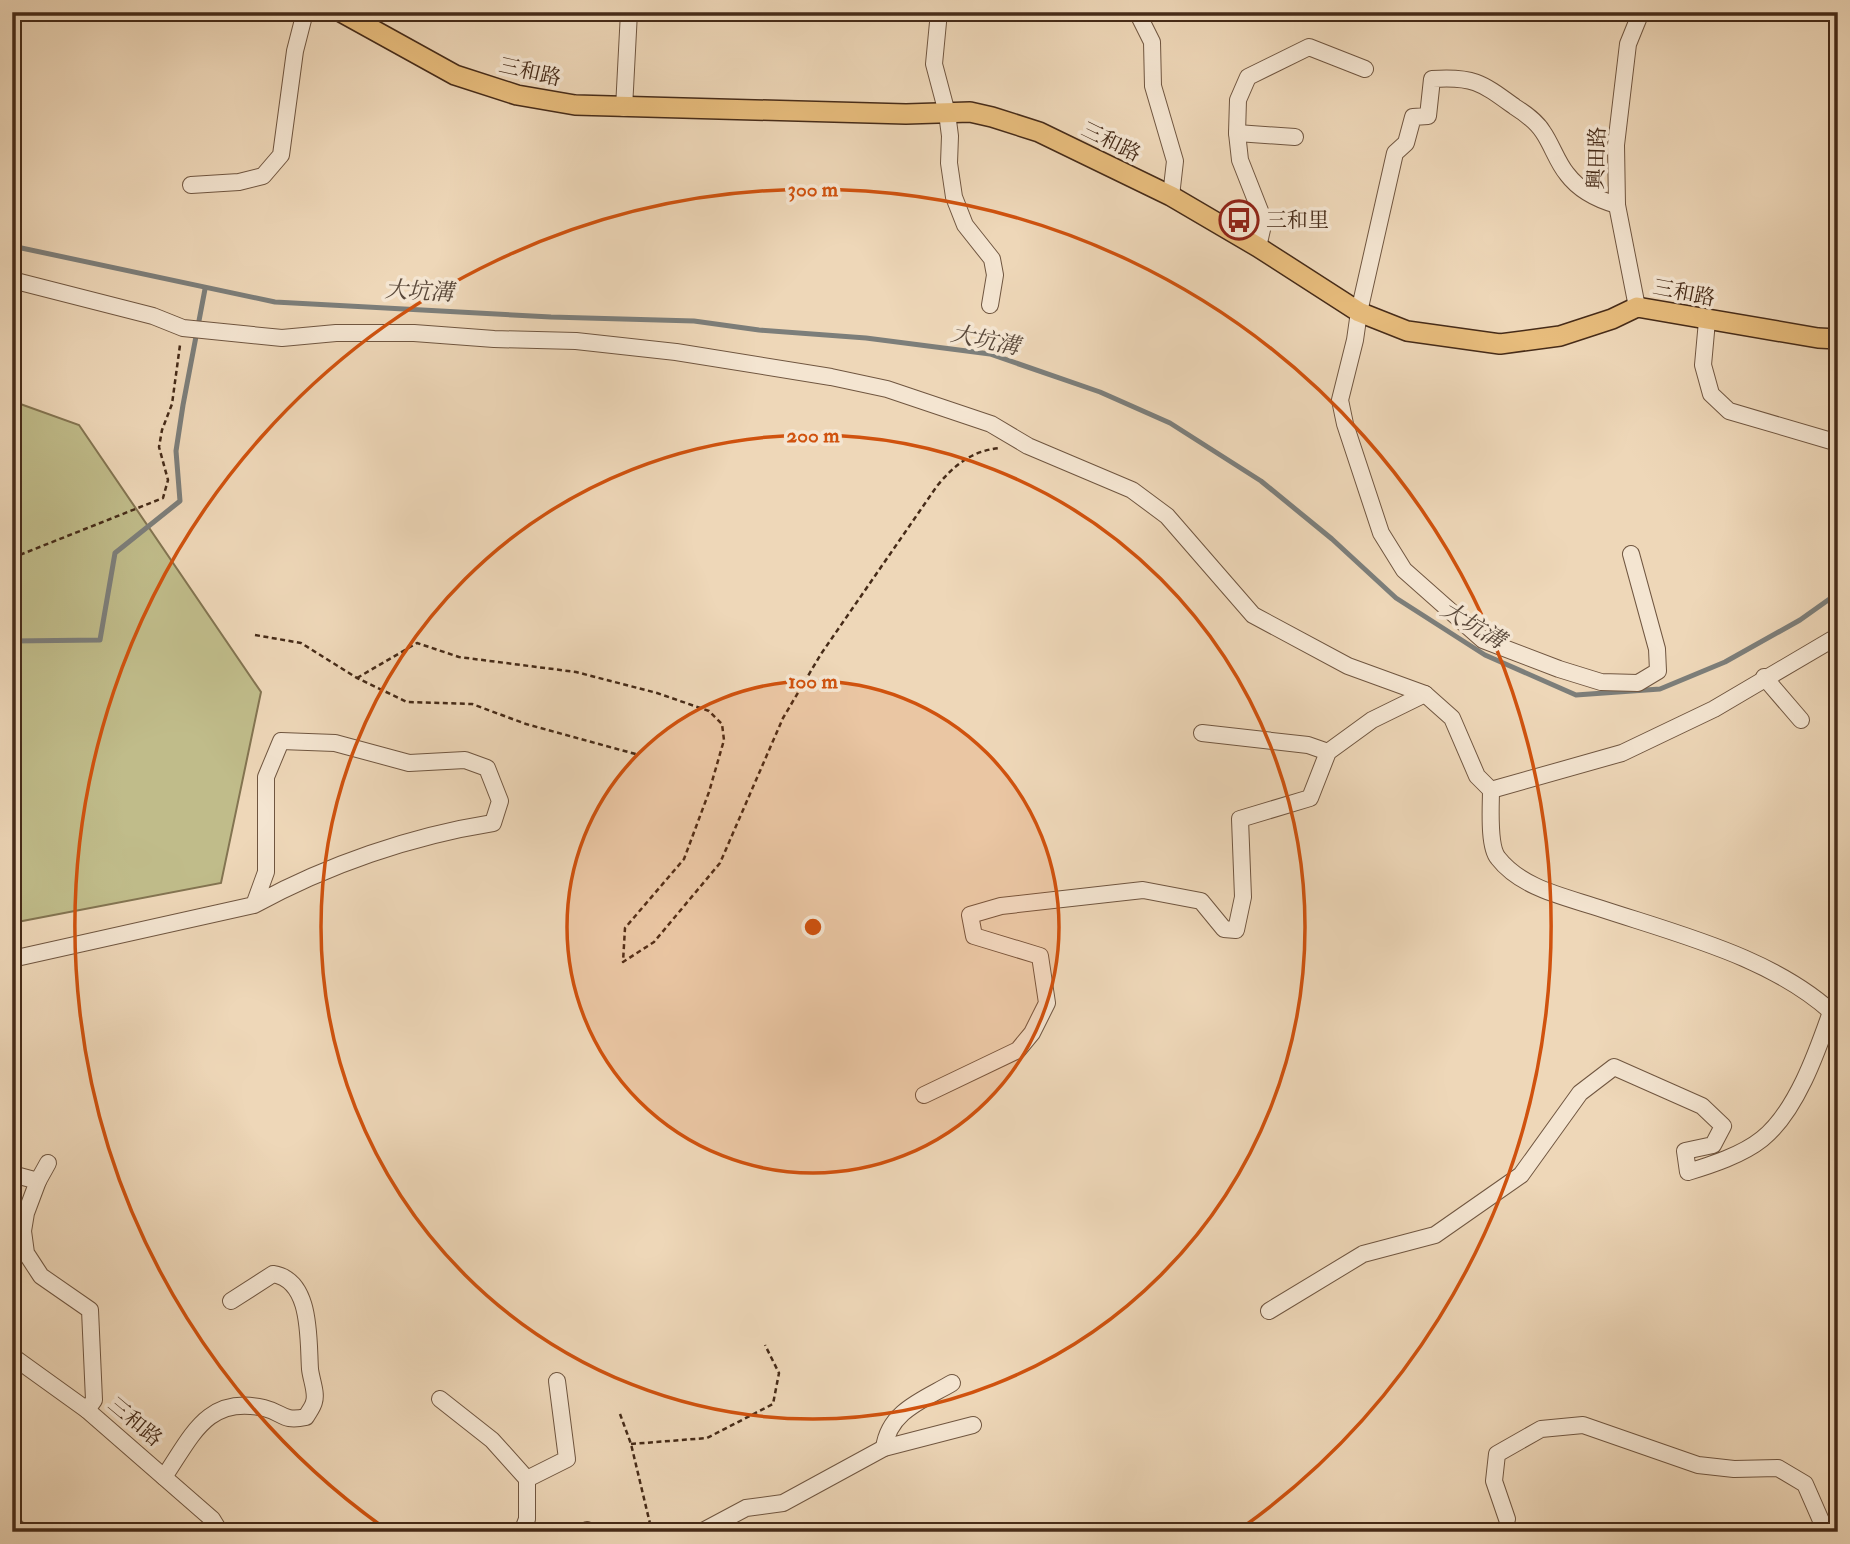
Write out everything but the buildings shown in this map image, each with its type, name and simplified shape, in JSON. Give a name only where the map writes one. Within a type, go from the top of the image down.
[{"type":"main road","name":"三和路","points":[[341,12],[380,36],[456,75],[516,95],[575,106],[892,114],[970,113],[992,117],[1039,132],[1171,196],[1258,247],[1359,313],[1407,331],[1500,344],[1560,336],[1612,319],[1637,307],[1707,321],[1838,339]]},
{"type":"street","points":[[191,185],[239,182],[263,176],[281,155],[295,51],[306,12]]},
{"type":"street","points":[[624,108],[629,12]]},
{"type":"street","points":[[939,12],[934,64],[947,113],[949,163],[954,197],[965,225],[992,259],[995,275],[990,305]]},
{"type":"street","points":[[1137,12],[1152,42],[1153,86],[1175,161],[1171,196]]},
{"type":"street","name":"興田路","points":[[1637,307],[1617,205],[1616,145],[1628,44],[1641,12]]},
{"type":"street","points":[[1258,247],[1264,221],[1240,160],[1237,133],[1238,100],[1248,77],[1310,47],[1365,69]]},
{"type":"street","points":[[1617,205],[1588,193],[1567,174],[1543,132],[1528,115],[1499,94],[1486,86],[1457,77],[1432,79],[1428,116],[1413,117],[1406,143],[1395,153],[1340,400],[1345,424],[1381,533],[1404,570],[1483,640],[1601,682],[1638,683],[1658,671],[1657,649],[1631,554]]},
{"type":"street","points":[[1237,133],[1295,137]]},
{"type":"street","points":[[12,280],[153,316],[183,328],[282,338],[335,333],[415,333],[576,341],[676,352],[831,377],[887,389],[991,424],[1028,446],[1132,490],[1150,503],[1167,516],[1253,615],[1348,666],[1425,694],[1452,718],[1477,776],[1491,790],[1492,836],[1496,856],[1511,871],[1538,888],[1681,935],[1756,964],[1808,992],[1834,1015],[1790,1107],[1762,1139],[1751,1145],[1716,1163],[1688,1172],[1685,1151],[1713,1145],[1723,1126],[1702,1106],[1614,1067],[1580,1093],[1521,1175],[1435,1235],[1363,1254],[1269,1311]]},
{"type":"street","points":[[1707,321],[1703,365],[1711,394],[1729,411],[1838,443]]},
{"type":"street","points":[[1491,790],[1622,753],[1714,709],[1764,677],[1838,636]]},
{"type":"street","points":[[1764,677],[1801,720]]},
{"type":"street","points":[[924,1095],[1018,1049],[1032,1033],[1047,1003],[1040,956],[974,936],[970,915],[1001,906],[1143,890],[1200,901],[1224,929],[1236,930],[1243,897],[1240,819],[1310,798],[1328,752],[1372,720],[1425,694]]},
{"type":"street","points":[[1202,733],[1308,745],[1328,752]]},
{"type":"street","points":[[12,959],[254,905],[364,856],[464,828],[493,823],[500,801],[487,768],[465,760],[409,763],[335,743],[281,741],[266,777],[266,872],[254,905]]},
{"type":"street","points":[[48,1163],[26,1213],[23,1231],[26,1253],[41,1276],[90,1310],[94,1400],[87,1410]]},
{"type":"street","points":[[12,1174],[38,1181]]},
{"type":"street","points":[[164,1476],[202,1421],[214,1412],[248,1405],[269,1409],[283,1418],[294,1419],[306,1417],[315,1402],[310,1371],[310,1341],[304,1307],[297,1289],[285,1276],[273,1274],[231,1301]]},
{"type":"street","name":"三和路","points":[[12,1356],[87,1410],[212,1519],[220,1532]]},
{"type":"street","points":[[527,1479],[567,1459],[557,1381]]},
{"type":"street","points":[[884,1448],[898,1415],[952,1383]]},
{"type":"street","points":[[440,1399],[492,1440],[527,1479],[527,1519],[522,1532]]},
{"type":"street","points":[[701,1532],[746,1508],[783,1503],[884,1448],[973,1425]]},
{"type":"street","points":[[1507,1519],[1494,1481],[1497,1454],[1541,1429],[1583,1425],[1698,1465],[1734,1469],[1778,1468],[1805,1484],[1826,1532]]},
{"type":"path","points":[[12,558],[163,498],[168,480],[159,447],[172,404],[183,328]]},
{"type":"path","points":[[356,678],[417,643],[459,657],[576,672],[657,693],[709,711],[723,723],[724,740],[709,792],[684,859],[625,928],[623,962],[654,942],[720,863],[783,719],[821,654],[937,486],[954,465],[985,450],[1028,446]]},
{"type":"path","points":[[255,635],[300,643],[356,678],[407,702],[472,704],[526,724],[639,755]]},
{"type":"path","points":[[631,1444],[707,1438],[773,1404],[779,1373],[765,1345]]},
{"type":"path","points":[[620,1414],[631,1444],[652,1532]]},
{"type":"shaded area","points":[[12,401],[79,425],[261,692],[221,883],[12,923]]},
{"type":"waterway","name":"大坑溝","points":[[12,246],[275,302],[551,317],[694,321],[759,330],[866,338],[990,354],[1100,392],[1170,423],[1261,481],[1332,539],[1396,598],[1485,655],[1576,695],[1660,689],[1725,662],[1800,620],[1838,593]]},
{"type":"waterway","points":[[12,641],[100,640],[115,553],[180,501],[176,451],[205,289]]},
{"type":"place","name":"三和里","points":[[1239,220]]}]
